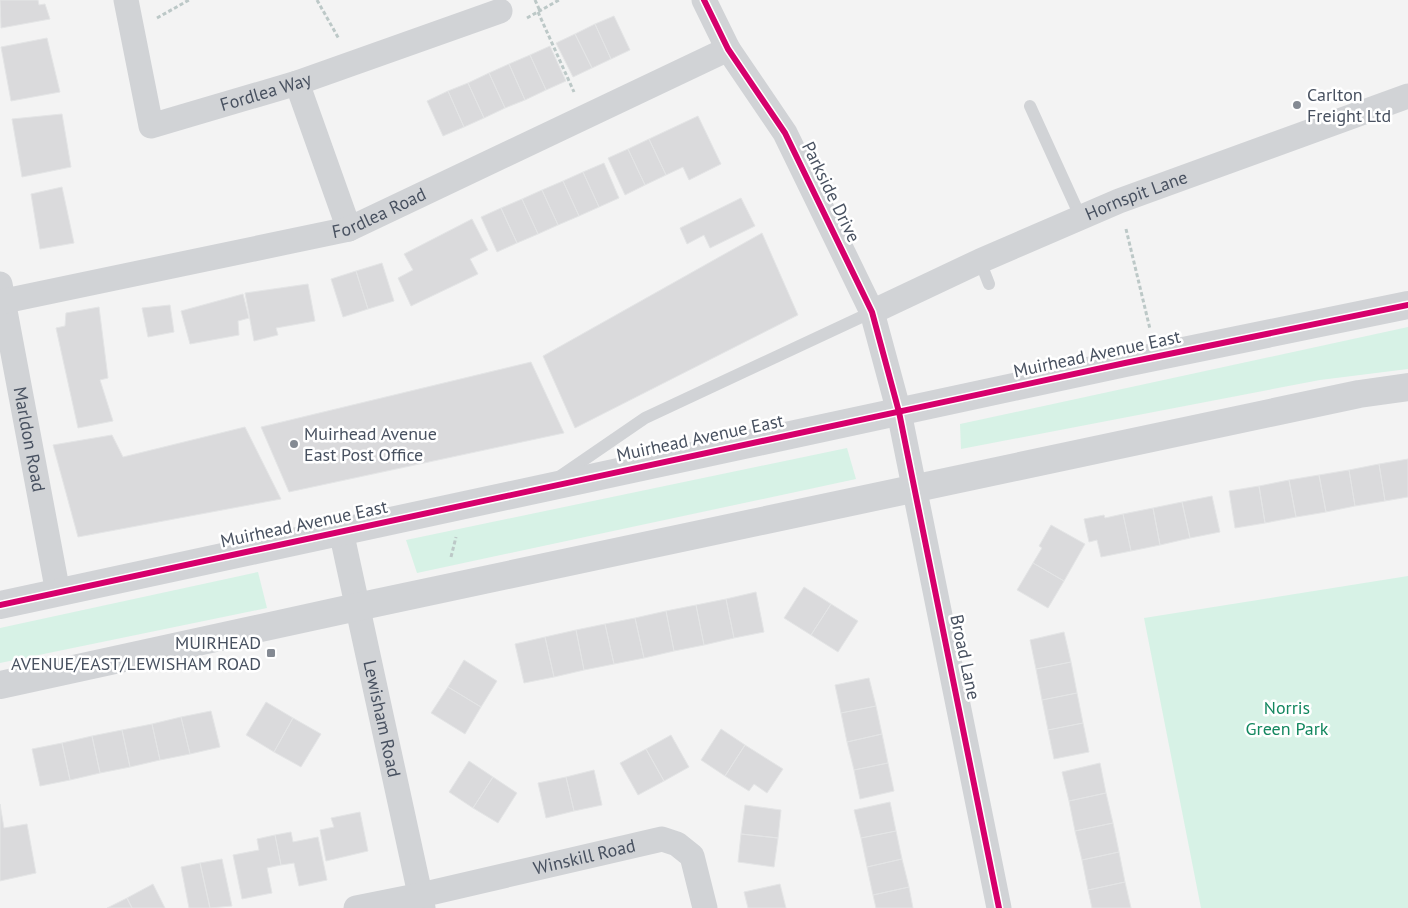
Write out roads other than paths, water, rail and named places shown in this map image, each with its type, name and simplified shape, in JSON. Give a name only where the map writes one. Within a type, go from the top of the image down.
[{"type":"street","name":"Fordlea Way","points":[[126,0],[151,126],[298,83],[500,11]]},
{"type":"street","name":"Parkside Drive","points":[[704,0],[728,49],[785,133],[872,312],[899,412]]},
{"type":"street","name":"Fordlea Road","points":[[1,296],[349,229],[728,49]]},
{"type":"street","points":[[298,83],[349,229]]},
{"type":"street","name":"Hornspit Lane","points":[[872,312],[980,261],[1119,201],[1408,96]]},
{"type":"street","name":"Marldon Road","points":[[1,296],[58,593]]},
{"type":"street","name":"Muirhead Avenue East","points":[[0,606],[455,506],[1156,356],[1408,305]]},
{"type":"street","points":[[0,685],[357,607],[1360,394],[1408,387]]},
{"type":"street","name":"Broad Lane","points":[[899,412],[999,908]]},
{"type":"street","name":"Lewisham Road","points":[[341,531],[422,902]]},
{"type":"street","name":"Winskill Road","points":[[356,908],[422,902],[662,839],[677,844],[692,856],[705,908]]},
{"type":"lane","points":[[1030,106],[1080,218]]},
{"type":"lane","points":[[980,261],[989,284]]},
{"type":"lane","points":[[545,487],[645,418],[872,312]]},
{"type":"place","name":"Carlton Freight Ltd","points":[[1297,105]]},
{"type":"place","name":"Muirhead Avenue East Post Office","points":[[294,444]]},
{"type":"place","name":"MUIRHEAD AVENUE/EAST/LEWISHAM ROAD","points":[[271,653]]},
{"type":"park label","name":"Norris Green Park","points":[[1287,718]]}]
